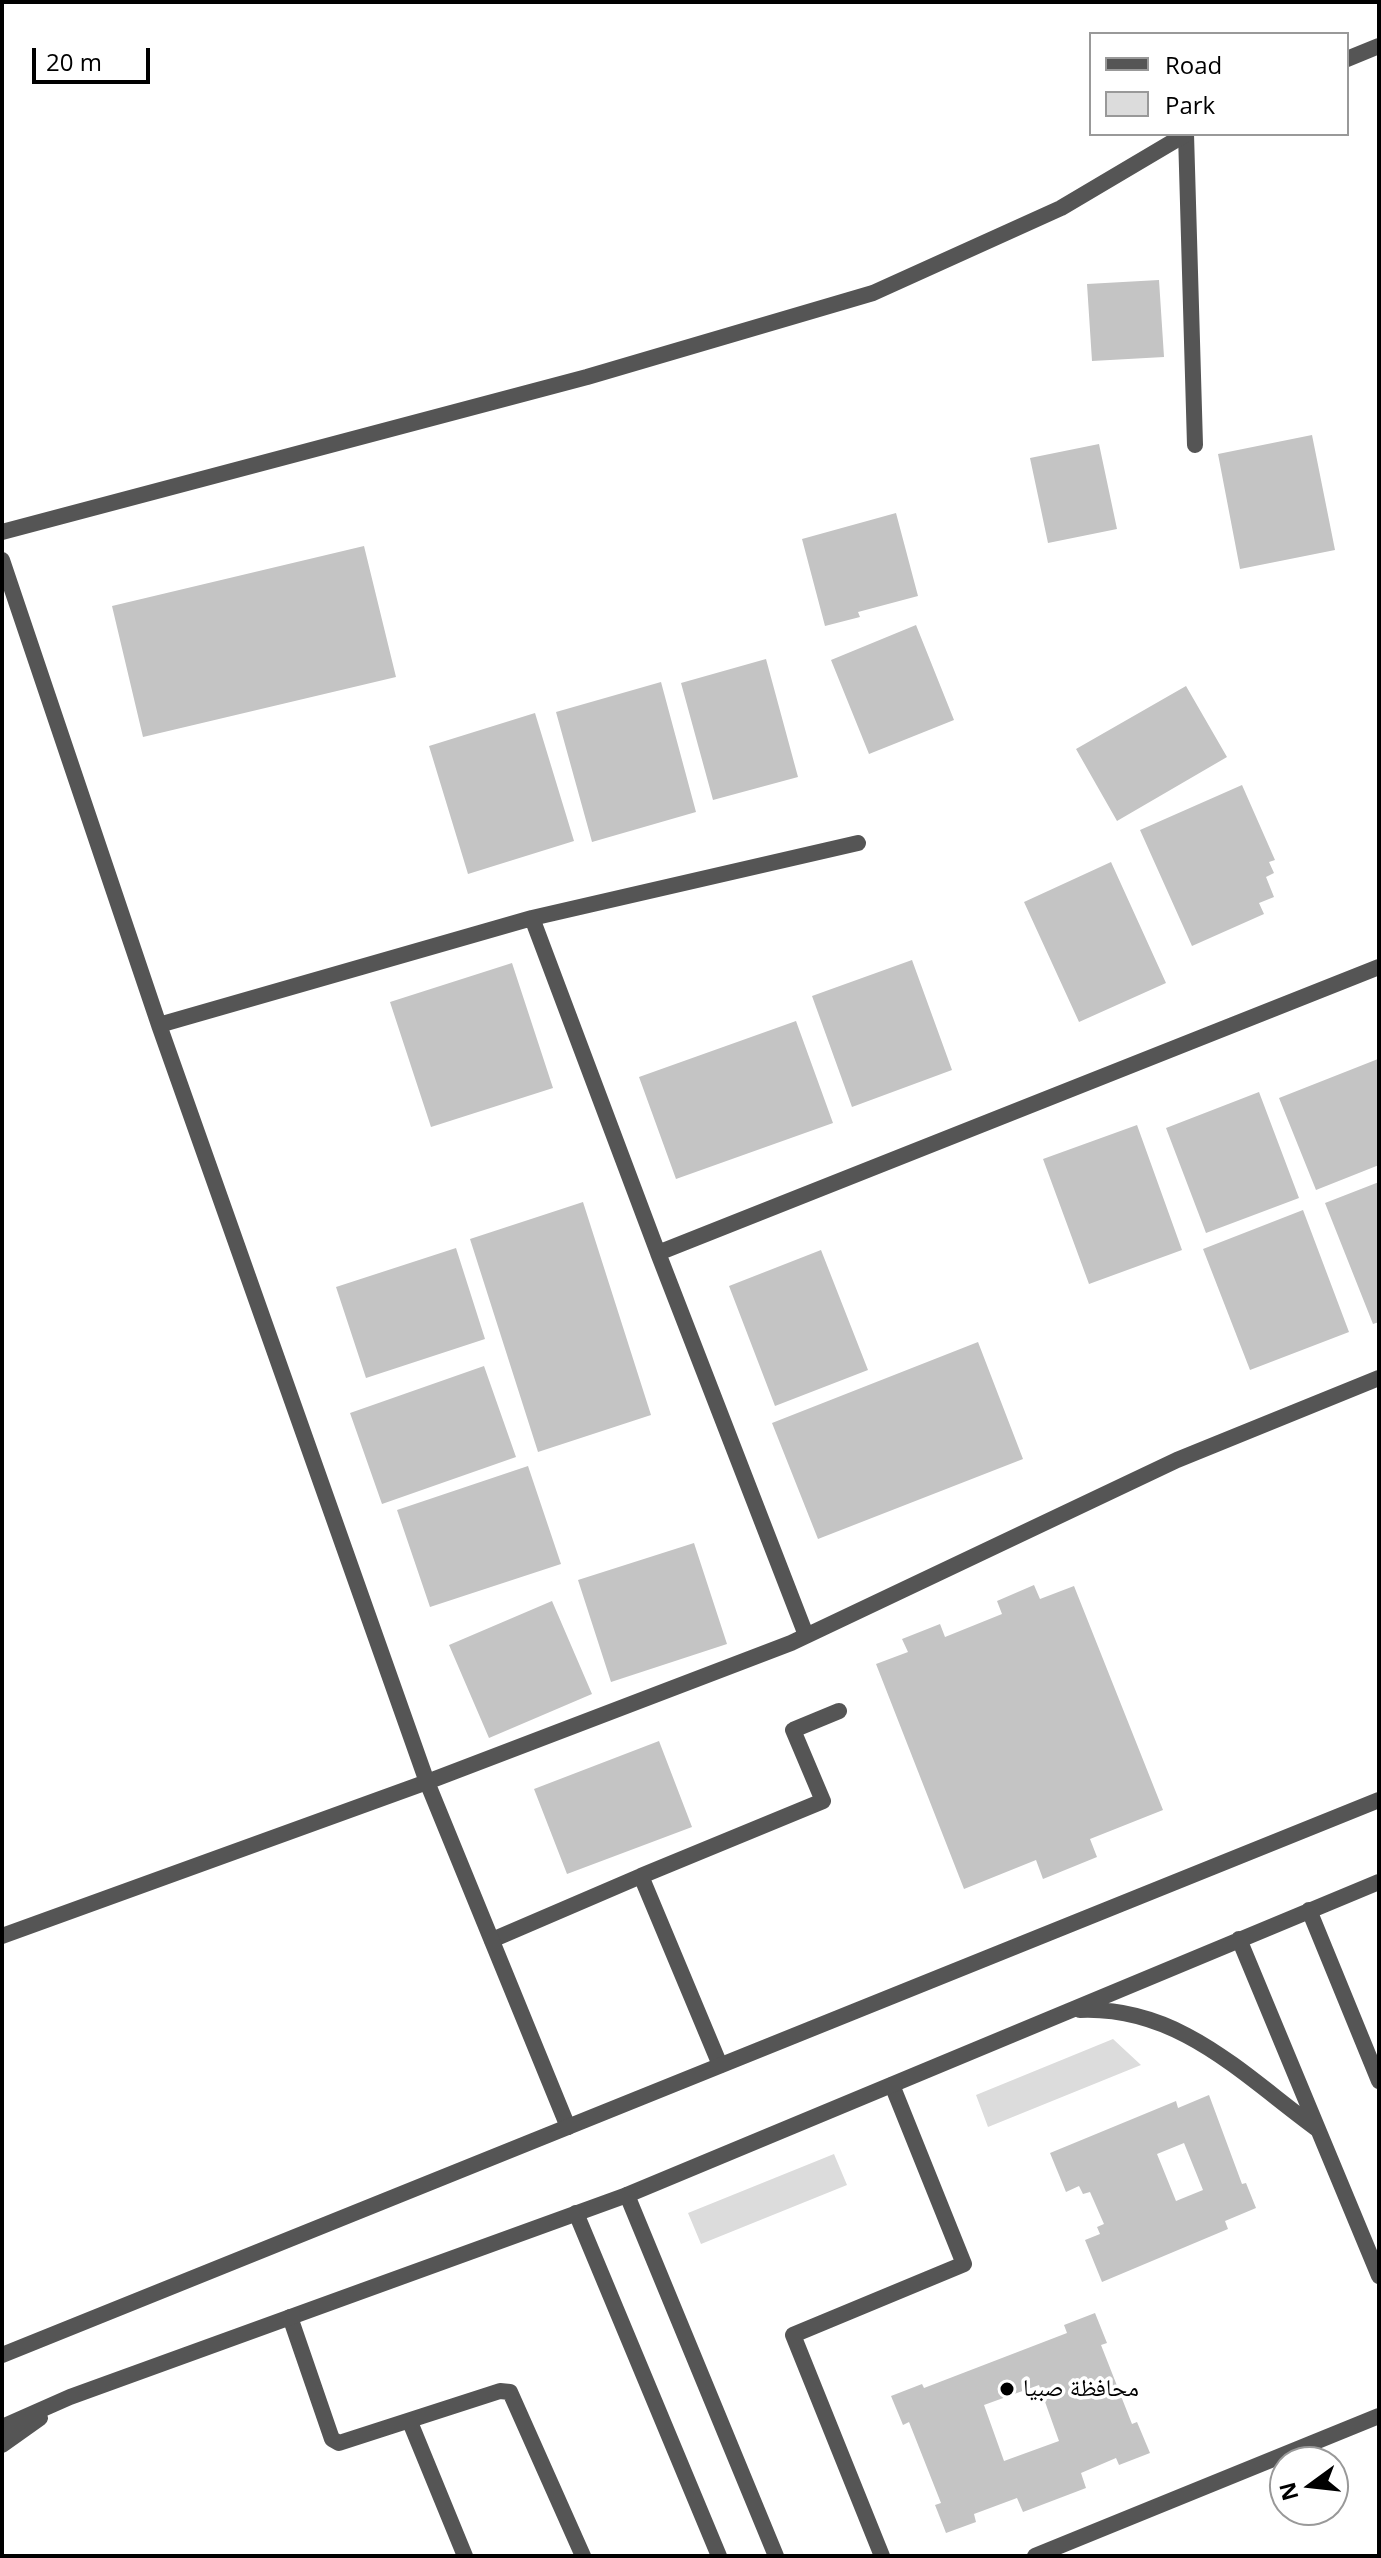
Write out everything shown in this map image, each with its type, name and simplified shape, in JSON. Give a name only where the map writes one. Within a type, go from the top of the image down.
[{"type":"street","points":[[1349,58],[1379,46]]},
{"type":"street","points":[[2,532],[587,377],[873,293],[1061,208],[1183,136]]},
{"type":"street","points":[[1186,136],[1195,445]]},
{"type":"street","points":[[2,560],[159,1025],[427,1782],[568,2127]]},
{"type":"street","points":[[159,1025],[532,918],[858,843]]},
{"type":"street","points":[[532,918],[806,1635]]},
{"type":"street","points":[[658,1253],[1379,967]]},
{"type":"street","points":[[2,1936],[427,1782],[806,1635],[1177,1460],[1379,1378]]},
{"type":"street","points":[[492,1940],[823,1801],[793,1730],[839,1711]]},
{"type":"street","points":[[2,2355],[1379,1800]]},
{"type":"street","points":[[641,1876],[720,2065]]},
{"type":"street","points":[[2,2427],[70,2397],[627,2195],[1379,1882]]},
{"type":"street","points":[[1309,1910],[1379,2081]]},
{"type":"street","points":[[1239,1939],[1379,2276]]},
{"type":"street","points":[[1067,2011],[1112,2009],[1137,2014],[1177,2029],[1255,2078],[1319,2130]]},
{"type":"street","points":[[882,2556],[793,2335],[964,2264],[892,2085]]},
{"type":"street","points":[[627,2195],[776,2556]]},
{"type":"street","points":[[576,2213],[719,2556]]},
{"type":"street","points":[[290,2317],[332,2439],[346,2441],[500,2391],[510,2392],[583,2556]]},
{"type":"street","points":[[2,2347],[29,2344]]},
{"type":"street","points":[[2,2445],[70,2397]]},
{"type":"street","points":[[1035,2556],[1379,2416]]},
{"type":"street","points":[[410,2422],[465,2556]]},
{"type":"green space","points":[[1113,2039],[1141,2065],[988,2127],[976,2095]]},
{"type":"green space","points":[[834,2154],[847,2185],[701,2244],[688,2213]]},
{"type":"building","points":[[1159,280],[1164,357],[1092,361],[1087,284]]},
{"type":"building","points":[[1312,435],[1335,550],[1240,569],[1218,454]]},
{"type":"building","points":[[1099,444],[1117,529],[1048,543],[1030,458]]},
{"type":"building","points":[[896,513],[918,596],[858,612],[860,617],[825,626],[802,539]]},
{"type":"building","points":[[364,546],[396,677],[143,737],[112,606]]},
{"type":"building","points":[[916,625],[954,720],[869,754],[831,660]]},
{"type":"building","points":[[766,659],[798,777],[713,800],[681,683]]},
{"type":"building","points":[[661,682],[696,812],[592,842],[556,712]]},
{"type":"building","points":[[1186,686],[1227,757],[1117,821],[1076,749]]},
{"type":"building","points":[[535,713],[574,841],[468,874],[429,746]]},
{"type":"building","points":[[1242,785],[1275,860],[1269,862],[1274,873],[1266,877],[1274,897],[1259,903],[1264,914],[1192,946],[1140,830]]},
{"type":"building","points":[[1111,862],[1166,983],[1079,1022],[1024,902]]},
{"type":"building","points":[[912,960],[952,1070],[852,1107],[812,996]]},
{"type":"building","points":[[512,963],[553,1088],[431,1127],[390,1002]]},
{"type":"building","points":[[796,1021],[833,1123],[676,1179],[639,1077]]},
{"type":"building","points":[[1378,1059],[1379,1165],[1316,1190],[1279,1098]]},
{"type":"building","points":[[1259,1092],[1299,1198],[1206,1233],[1166,1128]]},
{"type":"building","points":[[1137,1125],[1182,1250],[1089,1284],[1043,1159]]},
{"type":"building","points":[[1379,1182],[1379,1322],[1373,1324],[1325,1203]]},
{"type":"building","points":[[583,1202],[651,1415],[538,1452],[470,1239]]},
{"type":"building","points":[[1303,1210],[1349,1332],[1250,1370],[1203,1249]]},
{"type":"building","points":[[456,1248],[485,1339],[366,1378],[336,1287]]},
{"type":"building","points":[[821,1250],[868,1370],[775,1406],[729,1286]]},
{"type":"building","points":[[978,1342],[1023,1459],[818,1539],[772,1423]]},
{"type":"building","points":[[484,1366],[516,1457],[382,1504],[350,1413]]},
{"type":"building","points":[[528,1466],[561,1564],[430,1607],[397,1510]]},
{"type":"building","points":[[694,1543],[727,1644],[611,1682],[578,1580]]},
{"type":"building","points":[[1034,1585],[1040,1599],[1074,1586],[1163,1810],[1090,1839],[1097,1857],[1043,1879],[1036,1860],[964,1889],[876,1664],[908,1652],[902,1639],[940,1624],[945,1637],[1002,1614],[997,1601]]},
{"type":"building","points":[[552,1601],[592,1694],[489,1738],[449,1645]]},
{"type":"building","points":[[659,1741],[692,1827],[567,1874],[534,1789]]},
{"type":"building","points":[[1209,2095],[1242,2184],[1246,2183],[1256,2208],[1225,2221],[1228,2229],[1102,2282],[1085,2240],[1100,2234],[1097,2227],[1104,2224],[1090,2192],[1083,2194],[1079,2186],[1066,2192],[1050,2153],[1176,2101],[1178,2108]],"holes":[[[1184,2143],[1203,2190],[1176,2201],[1157,2154]]]},
{"type":"building","points":[[1095,2313],[1107,2343],[1101,2345],[1132,2424],[1137,2422],[1150,2453],[1119,2465],[1116,2458],[1081,2473],[1086,2488],[1023,2512],[1017,2498],[974,2514],[976,2522],[946,2533],[935,2505],[941,2503],[909,2422],[903,2425],[891,2396],[922,2384],[924,2388],[1067,2333],[1064,2325]],"holes":[[[1039,2385],[1059,2441],[1004,2461],[984,2405]]]},
{"type":"place","name":"محافظة صبيا","points":[[1007,2389]]}]
